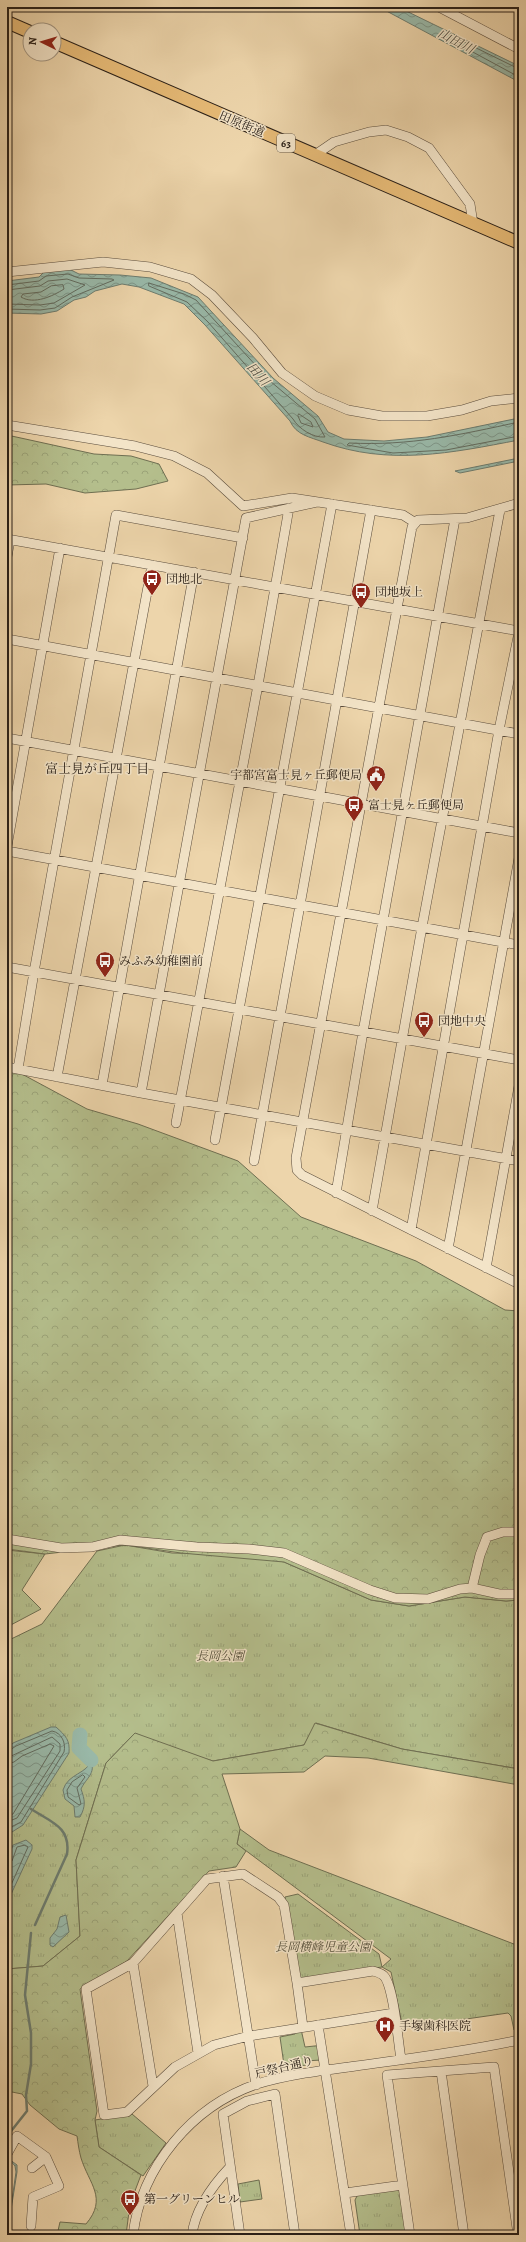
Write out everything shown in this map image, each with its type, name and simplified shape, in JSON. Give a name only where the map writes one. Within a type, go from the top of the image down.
[{"type":"main road","points":[[7,22],[22,29]]},
{"type":"main road","name":"田原街道","points":[[62,45],[519,243]]},
{"type":"street","points":[[439,7],[519,49]]},
{"type":"street","points":[[315,155],[334,142],[369,132],[386,130],[408,137],[429,148],[470,204],[473,224]]},
{"type":"street","points":[[7,272],[103,262],[150,267],[191,279],[212,295],[254,338],[282,373],[315,396],[348,410],[382,416],[427,416],[462,410],[491,401],[519,398]]},
{"type":"street","points":[[7,426],[135,446],[174,456],[207,473],[243,506],[292,498],[403,515],[414,522]]},
{"type":"street","points":[[141,1093],[246,518],[317,502]]},
{"type":"street","points":[[519,503],[500,510],[467,518],[418,520],[414,522],[412,527],[296,1158],[297,1170],[302,1175],[519,1284]]},
{"type":"street","points":[[215,1140],[332,504]]},
{"type":"street","points":[[176,1123],[258,686],[289,508]]},
{"type":"street","points":[[254,1161],[261,1114],[356,602],[371,510]]},
{"type":"street","points":[[372,1211],[404,1039],[422,927],[500,510]]},
{"type":"street","points":[[18,1069],[73,750],[92,655],[116,515],[243,538]]},
{"type":"street","points":[[336,1193],[363,1032],[456,519]]},
{"type":"street","points":[[7,557],[9,539],[519,631],[463,934],[411,1230]]},
{"type":"street","points":[[7,846],[60,548]]},
{"type":"street","points":[[57,1077],[97,868],[152,565]]},
{"type":"street","points":[[102,1085],[118,986],[160,767],[194,572]]},
{"type":"street","points":[[7,639],[519,734]]},
{"type":"street","points":[[7,738],[519,833]]},
{"type":"street","points":[[7,851],[519,945]]},
{"type":"street","points":[[448,1249],[519,858]]},
{"type":"street","points":[[7,967],[519,1060]]},
{"type":"street","points":[[7,1067],[141,1093],[519,1161]]},
{"type":"street","points":[[486,1268],[519,1086]]},
{"type":"street","points":[[472,1588],[480,1555],[487,1537],[503,1532],[519,1532]]},
{"type":"street","points":[[7,1539],[61,1548],[92,1547],[120,1540],[197,1547],[249,1549],[284,1553],[370,1590],[395,1598],[428,1599],[460,1589],[472,1588],[499,1594],[519,1594]]},
{"type":"street","points":[[303,2027],[284,1905],[278,1897],[242,1874],[223,1876],[207,1880],[133,1963],[86,1989],[104,2115],[127,2112],[175,2067],[214,2045],[249,2036],[394,2013]]},
{"type":"street","points":[[223,1876],[256,2085]]},
{"type":"street","points":[[177,1913],[198,2053]]},
{"type":"street","points":[[133,1963],[153,2086]]},
{"type":"street","points":[[297,1983],[373,1971],[383,1975],[389,1984],[401,2059]]},
{"type":"street","points":[[318,2025],[351,2235]]},
{"type":"street","name":"戸祭台通り","points":[[133,2235],[141,2200],[148,2182],[168,2150],[188,2127],[209,2109],[240,2091],[256,2085],[325,2070],[519,2040]]},
{"type":"street","points":[[410,2235],[387,2075],[494,2067],[518,2235]]},
{"type":"street","points":[[441,2071],[464,2235]]},
{"type":"street","points":[[240,2235],[223,2114],[247,2101],[275,2094],[295,2235]]},
{"type":"street","points":[[7,2154],[17,2136],[46,2157],[59,2186],[33,2197],[31,2226]]},
{"type":"street","points":[[32,2168],[46,2157]]},
{"type":"street","points":[[192,2235],[198,2215],[215,2183],[230,2167]]},
{"type":"street","points":[[345,2193],[403,2185]]},
{"type":"green space","points":[[7,435],[94,454],[131,456],[159,464],[168,481],[136,489],[85,493],[46,484],[7,485]]},
{"type":"green space","points":[[7,1066],[87,1109],[138,1124],[238,1161],[301,1217],[416,1261],[505,1310],[519,1311],[519,1600],[506,1601],[465,1597],[409,1606],[371,1600],[284,1562],[181,1553],[125,1545],[45,1554],[7,1549]]},
{"type":"green space","name":"長岡公園","points":[[125,1545],[172,1553],[249,1555],[284,1562],[371,1600],[409,1606],[465,1597],[506,1601],[519,1600],[519,1769],[402,1749],[316,1723],[304,1745],[213,1761],[132,1736],[106,1763],[76,1860],[80,1936],[43,1966],[7,1969],[7,1641],[42,1624],[97,1551]]},
{"type":"green space","points":[[7,1550],[45,1554],[22,1590],[41,1609],[7,1627]]},
{"type":"green space","points":[[315,1723],[402,1749],[519,1769],[519,1785],[368,1758],[325,1756],[304,1772],[222,1774],[240,1829],[237,1844],[246,1851],[236,1867],[209,1871],[127,1961],[80,1989],[97,2111],[95,2120],[99,2147],[141,2175],[130,2204],[126,2235],[57,2235],[60,2222],[86,2224],[96,2206],[95,2191],[81,2158],[77,2136],[59,2129],[30,2105],[22,2094],[7,2091],[7,1969],[43,1966],[80,1936],[76,1860],[106,1763],[135,1733],[213,1761],[304,1745]]},
{"type":"green space","points":[[240,1829],[269,1850],[519,1946],[519,2029],[514,2030],[511,2016],[508,2013],[403,2028],[391,1972],[382,1967],[391,1959],[237,1844]]},
{"type":"green space","name":"長岡横峰児童公園","points":[[298,1894],[379,1954],[382,1967],[298,1979],[285,1897]]},
{"type":"green space","points":[[301,2029],[305,2047],[324,2045],[321,2060],[305,2061],[306,2065],[300,2066],[299,2063],[284,2065],[280,2037],[295,2034],[295,2030]]},
{"type":"green space","points":[[132,2114],[166,2143],[143,2176],[99,2147],[95,2120]]},
{"type":"green space","points":[[259,2180],[262,2199],[240,2202],[238,2184]]},
{"type":"green space","points":[[397,2187],[400,2191],[407,2235],[360,2235],[355,2200],[358,2194]]},
{"type":"water","name":"山田川","points":[[379,7],[398,7],[519,66],[519,82]]},
{"type":"water","name":"田川","points":[[69,269],[79,274],[120,275],[151,278],[198,297],[273,378],[318,416],[328,432],[344,439],[384,441],[427,437],[519,418],[519,440],[445,453],[396,455],[372,454],[348,449],[308,437],[293,426],[205,325],[184,304],[139,287],[122,284],[95,291],[86,297],[74,300],[57,311],[41,314],[7,313],[7,281],[39,277],[44,272]]},
{"type":"water","points":[[519,458],[519,461],[460,473],[455,471]]},
{"type":"water","points":[[51,1727],[56,1727],[65,1736],[69,1745],[69,1753],[23,1825],[12,1832],[7,1831],[7,1750],[13,1743]]},
{"type":"water","points":[[91,1760],[92,1769],[90,1776],[81,1789],[84,1800],[83,1810],[80,1817],[75,1817],[74,1806],[65,1799],[63,1790],[69,1780],[86,1768]]},
{"type":"water","points":[[26,1840],[32,1845],[32,1849],[7,1903],[7,1861],[13,1845]]},
{"type":"water","points":[[66,1915],[69,1932],[53,1947],[50,1945],[50,1938],[57,1929],[60,1917]]},
{"type":"water","points":[[9,2159],[17,2165],[17,2172],[7,2235],[16,2172],[15,2166]]},
{"type":"waterway","points":[[80,1735],[79,1748],[91,1760]]},
{"type":"waterway","points":[[31,1809],[58,1826],[66,1837],[67,1845],[67,1854],[35,1925]]},
{"type":"waterway","points":[[8,2141],[8,2135],[27,2111],[26,2095],[31,2064],[31,2033],[25,1995],[31,1933]]},
{"type":"place","name":"団地北","points":[[152,596]]},
{"type":"place","name":"団地坂上","points":[[361,609]]},
{"type":"place","name":"宇都宮富士見ヶ丘郵便局","points":[[376,792]]},
{"type":"place","name":"富士見ヶ丘郵便局","points":[[354,822]]},
{"type":"place","name":"みふみ幼稚園前","points":[[105,978]]},
{"type":"place","name":"団地中央","points":[[424,1038]]},
{"type":"place","name":"手塚歯科医院","points":[[385,2043]]},
{"type":"place","name":"第一グリーンヒル","points":[[130,2216]]},
{"type":"district","name":"富士見が丘四丁目","points":[[97,768]]}]
